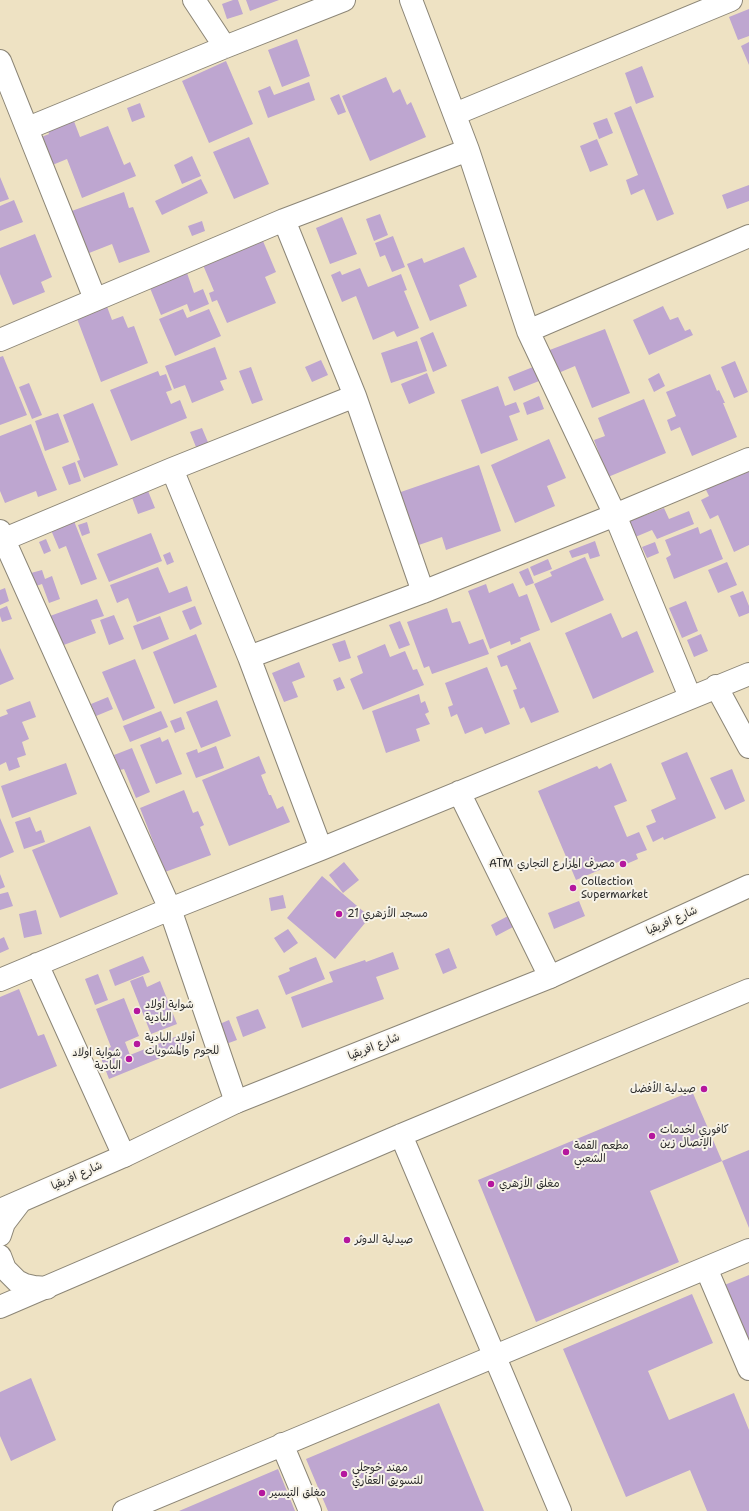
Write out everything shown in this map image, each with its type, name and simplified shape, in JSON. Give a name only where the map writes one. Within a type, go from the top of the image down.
[{"type":"street","points":[[194,0],[225,46]]},
{"type":"street","points":[[28,128],[225,46],[344,0]]},
{"type":"street","points":[[411,0],[468,150],[528,331],[615,515],[690,697]]},
{"type":"street","points":[[455,114],[731,0]]},
{"type":"street","points":[[0,61],[95,299]]},
{"type":"street","points":[[0,340],[284,220],[468,150]]},
{"type":"street","points":[[284,220],[355,396],[423,592]]},
{"type":"street","points":[[528,331],[749,236]]},
{"type":"street","points":[[236,1102],[170,909],[1,537],[355,396]]},
{"type":"street","points":[[249,657],[423,592],[615,515],[749,459]]},
{"type":"street","points":[[172,469],[249,657],[321,849]]},
{"type":"street","points":[[0,980],[170,909],[321,849],[716,686],[749,674]]},
{"type":"street","points":[[716,686],[749,747]]},
{"type":"street","points":[[459,792],[550,977]]},
{"type":"street","name":"شارع افريقيا","points":[[10,1206],[124,1156],[236,1102],[550,977],[749,886]]},
{"type":"street","points":[[37,964],[124,1156]]},
{"type":"street","points":[[0,1307],[401,1135],[749,990]]},
{"type":"street","points":[[401,1135],[560,1511]]},
{"type":"street","points":[[0,1235],[10,1206]]},
{"type":"street","points":[[126,1511],[282,1444],[749,1250]]},
{"type":"street","points":[[0,1256],[5,1269],[17,1281],[25,1285],[47,1288]]},
{"type":"street","points":[[706,1268],[749,1369]]},
{"type":"street","points":[[282,1444],[310,1511]]},
{"type":"building","points":[[233,0],[238,0],[243,14],[227,19],[222,4]]},
{"type":"building","points":[[246,0],[279,0],[250,11]]},
{"type":"building","points":[[749,9],[749,36],[738,40],[729,17]]},
{"type":"building","points":[[297,39],[310,76],[282,87],[268,50]]},
{"type":"building","points":[[749,42],[749,65],[741,46]]},
{"type":"building","points":[[226,61],[253,124],[209,143],[182,81]]},
{"type":"building","points":[[642,66],[654,97],[636,104],[625,73]]},
{"type":"building","points":[[386,77],[393,93],[400,89],[407,105],[411,102],[426,137],[370,161],[342,96]]},
{"type":"building","points":[[309,82],[315,100],[268,118],[258,91],[270,86],[274,95]]},
{"type":"building","points":[[339,94],[346,112],[338,115],[330,98]]},
{"type":"building","points":[[140,103],[145,117],[132,122],[127,108]]},
{"type":"building","points":[[631,106],[674,214],[657,221],[644,189],[631,195],[626,180],[638,175],[614,113]]},
{"type":"building","points":[[72,116],[80,137],[108,126],[124,165],[130,162],[136,176],[82,198],[67,159],[50,166],[39,138],[49,134],[46,126]]},
{"type":"building","points":[[607,118],[613,133],[599,139],[593,123]]},
{"type":"building","points":[[249,137],[269,184],[234,199],[213,152]]},
{"type":"building","points":[[597,139],[608,165],[590,172],[580,146]]},
{"type":"building","points":[[192,156],[201,176],[182,184],[174,165]]},
{"type":"building","points":[[0,177],[9,199],[0,202]]},
{"type":"building","points":[[201,179],[208,193],[162,215],[155,201]]},
{"type":"building","points":[[749,185],[749,201],[727,209],[722,195]]},
{"type":"building","points":[[124,192],[129,208],[133,207],[150,252],[119,263],[112,244],[84,255],[69,212]]},
{"type":"building","points":[[14,200],[23,222],[0,231],[0,206]]},
{"type":"building","points":[[380,214],[388,235],[374,241],[366,219]]},
{"type":"building","points":[[342,217],[357,254],[330,264],[316,228]]},
{"type":"building","points":[[202,221],[205,231],[192,236],[188,226]]},
{"type":"building","points":[[35,234],[52,277],[41,282],[45,292],[13,305],[0,274],[0,248]]},
{"type":"building","points":[[393,236],[405,267],[392,272],[385,255],[380,257],[375,243]]},
{"type":"building","points":[[263,241],[276,272],[265,277],[276,303],[227,323],[217,300],[212,302],[209,293],[214,291],[203,265]]},
{"type":"building","points":[[464,247],[477,277],[459,285],[467,306],[430,321],[407,264],[422,258],[424,263]]},
{"type":"building","points":[[360,268],[368,287],[401,274],[407,290],[404,291],[419,328],[397,337],[394,331],[373,340],[356,296],[342,302],[331,275],[340,271],[342,275]]},
{"type":"building","points":[[187,273],[194,293],[203,289],[209,304],[190,312],[187,304],[161,315],[150,288]]},
{"type":"building","points":[[106,304],[112,320],[123,316],[128,328],[134,326],[148,363],[101,382],[76,316]]},
{"type":"building","points":[[663,306],[670,320],[678,317],[685,331],[690,329],[693,335],[649,355],[633,320]]},
{"type":"building","points":[[183,309],[187,318],[209,309],[221,336],[175,356],[159,319]]},
{"type":"building","points":[[605,329],[630,393],[592,408],[575,366],[556,374],[547,351]]},
{"type":"building","points":[[433,332],[447,366],[433,372],[420,338]]},
{"type":"building","points":[[417,341],[427,371],[391,383],[381,353]]},
{"type":"building","points":[[215,347],[227,379],[220,381],[224,390],[192,403],[185,385],[174,389],[165,366]]},
{"type":"building","points":[[3,356],[27,415],[0,425],[0,357]]},
{"type":"building","points":[[321,360],[328,375],[312,382],[305,367]]},
{"type":"building","points":[[735,361],[748,392],[734,398],[721,367]]},
{"type":"building","points":[[538,365],[544,379],[514,391],[508,377]]},
{"type":"building","points":[[251,367],[263,400],[252,404],[239,371]]},
{"type":"building","points":[[158,371],[160,376],[166,374],[172,390],[166,392],[171,404],[180,400],[187,418],[131,441],[110,390]]},
{"type":"building","points":[[427,373],[435,393],[409,404],[401,384]]},
{"type":"building","points":[[659,373],[665,386],[654,392],[648,379]]},
{"type":"building","points":[[710,374],[717,391],[719,390],[725,403],[723,403],[737,437],[692,456],[680,427],[671,431],[667,420],[676,416],[666,392]]},
{"type":"building","points":[[29,383],[42,415],[32,419],[19,387]]},
{"type":"building","points":[[498,386],[505,406],[516,402],[520,412],[509,416],[518,440],[481,454],[461,400]]},
{"type":"building","points":[[539,396],[544,409],[527,415],[523,403]]},
{"type":"building","points":[[644,399],[666,453],[608,477],[594,440],[605,436],[598,418]]},
{"type":"building","points":[[93,403],[118,465],[84,478],[77,461],[80,460],[63,415]]},
{"type":"building","points":[[58,413],[69,442],[45,451],[35,421]]},
{"type":"building","points":[[31,424],[57,490],[38,497],[36,491],[5,503],[0,491],[0,436]]},
{"type":"building","points":[[202,428],[210,447],[198,452],[190,432]]},
{"type":"building","points":[[549,439],[566,478],[547,486],[555,506],[515,523],[491,465]]},
{"type":"building","points":[[75,462],[81,481],[69,485],[62,467]]},
{"type":"building","points":[[479,465],[501,531],[446,550],[442,537],[413,547],[395,494]]},
{"type":"building","points":[[749,469],[749,545],[734,552],[718,515],[710,519],[701,500],[709,496],[705,488]]},
{"type":"building","points":[[146,486],[155,508],[138,514],[130,492]]},
{"type":"building","points":[[664,508],[669,519],[689,511],[694,524],[657,539],[652,530],[633,538],[626,520],[642,514],[643,516]]},
{"type":"building","points":[[74,521],[97,579],[81,585],[66,546],[59,549],[51,530]]},
{"type":"building","points":[[87,522],[90,533],[82,536],[78,525]]},
{"type":"building","points":[[698,527],[700,534],[711,529],[723,559],[674,579],[666,558],[671,555],[665,540]]},
{"type":"building","points":[[151,533],[162,561],[109,582],[97,554]]},
{"type":"building","points":[[46,539],[51,551],[44,554],[39,542]]},
{"type":"building","points":[[595,541],[600,556],[590,559],[588,553],[572,558],[569,551]]},
{"type":"building","points":[[655,542],[659,553],[647,558],[642,547]]},
{"type":"building","points":[[170,552],[174,562],[167,565],[163,555]]},
{"type":"building","points":[[585,557],[604,600],[551,623],[534,584],[552,576],[550,572]]},
{"type":"building","points":[[548,559],[552,569],[534,576],[530,567]]},
{"type":"building","points":[[727,562],[737,585],[718,593],[708,570]]},
{"type":"building","points":[[158,567],[169,593],[187,586],[192,601],[137,622],[128,598],[117,603],[110,585]]},
{"type":"building","points":[[528,568],[534,583],[526,586],[519,572]]},
{"type":"building","points":[[42,570],[45,579],[52,576],[60,599],[49,603],[42,584],[36,586],[31,573]]},
{"type":"building","points":[[513,583],[519,597],[527,594],[540,630],[520,638],[521,641],[511,645],[510,641],[490,649],[468,591],[486,584],[489,593]]},
{"type":"building","points":[[5,588],[9,601],[0,605],[0,590]]},
{"type":"building","points":[[743,591],[749,606],[749,613],[739,617],[730,596]]},
{"type":"building","points":[[97,599],[104,616],[91,620],[96,633],[61,646],[50,616]]},
{"type":"building","points":[[686,601],[698,631],[682,638],[669,608]]},
{"type":"building","points":[[7,606],[12,619],[2,622],[0,609]]},
{"type":"building","points":[[195,606],[202,624],[190,630],[182,611]]},
{"type":"building","points":[[447,608],[452,623],[460,621],[469,644],[483,639],[489,654],[432,674],[429,666],[424,668],[407,622]]},
{"type":"building","points":[[611,613],[622,638],[637,631],[654,672],[593,699],[565,633]]},
{"type":"building","points":[[114,615],[124,639],[109,645],[100,620]]},
{"type":"building","points":[[160,616],[169,639],[142,650],[133,626]]},
{"type":"building","points":[[400,621],[410,645],[399,649],[389,625]]},
{"type":"building","points":[[196,634],[217,687],[174,704],[153,652]]},
{"type":"building","points":[[701,634],[708,651],[694,657],[687,640]]},
{"type":"building","points":[[345,640],[351,658],[339,662],[332,644]]},
{"type":"building","points":[[530,642],[559,712],[531,723],[524,707],[520,709],[513,690],[517,689],[507,665],[501,667],[497,656]]},
{"type":"building","points":[[385,644],[390,657],[405,651],[413,670],[417,669],[424,685],[363,710],[350,679],[363,673],[357,656]]},
{"type":"building","points":[[0,648],[14,679],[0,685]]},
{"type":"building","points":[[135,659],[155,708],[123,721],[102,672]]},
{"type":"building","points":[[299,662],[305,677],[292,682],[298,697],[284,702],[272,673]]},
{"type":"building","points":[[487,667],[510,724],[485,734],[482,727],[465,734],[457,714],[451,717],[448,707],[453,705],[445,683]]},
{"type":"building","points":[[340,677],[345,688],[337,691],[333,680]]},
{"type":"building","points":[[419,694],[421,703],[425,701],[429,712],[425,714],[430,724],[416,729],[420,741],[386,753],[372,711]]},
{"type":"building","points":[[108,697],[113,709],[96,716],[91,704]]},
{"type":"building","points":[[217,700],[231,736],[201,748],[186,712]]},
{"type":"building","points":[[30,701],[36,717],[22,722],[29,739],[22,742],[26,755],[17,758],[20,767],[9,771],[6,762],[0,765],[0,717],[8,714],[6,710]]},
{"type":"building","points":[[161,711],[168,727],[130,742],[123,726]]},
{"type":"building","points":[[181,717],[185,729],[175,733],[170,721]]},
{"type":"building","points":[[160,737],[162,742],[168,739],[182,774],[156,784],[140,745]]},
{"type":"building","points":[[216,746],[224,768],[196,778],[186,753],[197,749],[198,753]]},
{"type":"building","points":[[132,748],[150,792],[136,798],[124,769],[120,770],[114,755]]},
{"type":"building","points":[[687,752],[716,818],[664,840],[663,837],[653,842],[646,826],[656,822],[651,810],[676,799],[661,763]]},
{"type":"building","points":[[259,756],[266,773],[261,775],[269,795],[271,795],[277,809],[283,806],[290,822],[229,846],[202,780]]},
{"type":"building","points":[[66,763],[77,794],[12,818],[1,786]]},
{"type":"building","points":[[611,763],[627,801],[614,806],[627,837],[639,832],[647,850],[636,854],[638,859],[624,865],[623,860],[576,880],[538,791],[597,766],[599,769]]},
{"type":"building","points":[[732,769],[745,801],[725,810],[710,778]]},
{"type":"building","points":[[184,790],[193,813],[198,811],[204,825],[200,827],[211,855],[165,872],[140,808]]},
{"type":"building","points":[[30,817],[36,832],[41,830],[45,842],[24,849],[15,822]]},
{"type":"building","points":[[0,818],[14,852],[0,858]]},
{"type":"building","points":[[90,826],[118,894],[60,918],[32,850]]},
{"type":"building","points":[[344,862],[359,880],[343,893],[329,875]]},
{"type":"building","points":[[0,874],[5,887],[0,889]]},
{"type":"building","points":[[322,876],[370,917],[335,959],[287,918]]},
{"type":"building","points":[[8,892],[13,906],[0,910],[0,894]]},
{"type":"building","points":[[283,895],[286,908],[271,911],[269,898]]},
{"type":"building","points":[[579,901],[585,916],[554,929],[548,913]]},
{"type":"building","points":[[36,910],[42,934],[24,938],[19,914]]},
{"type":"building","points":[[508,916],[513,927],[496,936],[491,925]]},
{"type":"building","points":[[288,929],[298,943],[284,953],[274,938]]},
{"type":"building","points":[[4,937],[9,949],[0,953],[0,939]]},
{"type":"building","points":[[449,948],[457,968],[443,974],[435,954]]},
{"type":"building","points":[[393,952],[399,969],[376,977],[384,999],[302,1028],[291,997],[333,982],[329,972],[365,960],[366,962]]},
{"type":"building","points":[[143,956],[150,972],[115,986],[109,970]]},
{"type":"building","points":[[316,957],[325,979],[286,995],[278,976],[290,971],[289,968]]},
{"type":"building","points":[[98,974],[108,1000],[95,1005],[85,979]]},
{"type":"building","points":[[143,976],[147,987],[160,981],[177,1024],[151,1034],[130,981]]},
{"type":"building","points":[[19,989],[38,1036],[44,1034],[57,1066],[0,1089],[0,997]]},
{"type":"building","points":[[124,998],[139,1036],[125,1042],[130,1055],[180,1035],[185,1048],[109,1079],[99,1053],[111,1047],[96,1009]]},
{"type":"building","points":[[258,1009],[266,1028],[243,1037],[236,1017]]},
{"type":"building","points":[[229,1020],[237,1040],[223,1045],[215,1026]]},
{"type":"building","points":[[692,1091],[722,1161],[650,1191],[679,1262],[536,1322],[478,1180]]},
{"type":"building","points":[[749,1150],[749,1228],[722,1161]]},
{"type":"building","points":[[749,1275],[749,1350],[722,1286]]},
{"type":"building","points":[[692,1294],[713,1343],[648,1371],[669,1420],[734,1393],[749,1430],[749,1511],[707,1511],[690,1470],[626,1497],[563,1349]]},
{"type":"building","points":[[31,1378],[56,1440],[11,1461],[0,1436],[0,1392]]},
{"type":"building","points":[[439,1403],[484,1511],[328,1511],[306,1459]]},
{"type":"building","points":[[278,1469],[295,1511],[179,1511]]},
{"type":"place","name":"ATM مصرف المزارع التجاري","points":[[623,864]]},
{"type":"place","name":"Collection Supermarket","points":[[573,888]]},
{"type":"place","name":"مسجد الأزهري 21","points":[[339,914]]},
{"type":"place","name":"شواية أولاد البادية","points":[[137,1011]]},
{"type":"place","name":"أولاد البادية للحوم والمشويات","points":[[137,1044]]},
{"type":"place","name":"شواية اولاد البادية","points":[[129,1059]]},
{"type":"place","name":"صيدلية الأفضل","points":[[704,1089]]},
{"type":"place","name":"كافوري لخدمات الإتصال زين","points":[[652,1136]]},
{"type":"place","name":"مطعم القمة الشعبي","points":[[566,1152]]},
{"type":"place","name":"مغلق الأزهري","points":[[491,1184]]},
{"type":"place","name":"صيدلية الدوثر","points":[[347,1240]]},
{"type":"place","name":"مهند خوجلي للتسويق العقاري","points":[[344,1474]]},
{"type":"place","name":"مغلق التيسير","points":[[262,1493]]}]
